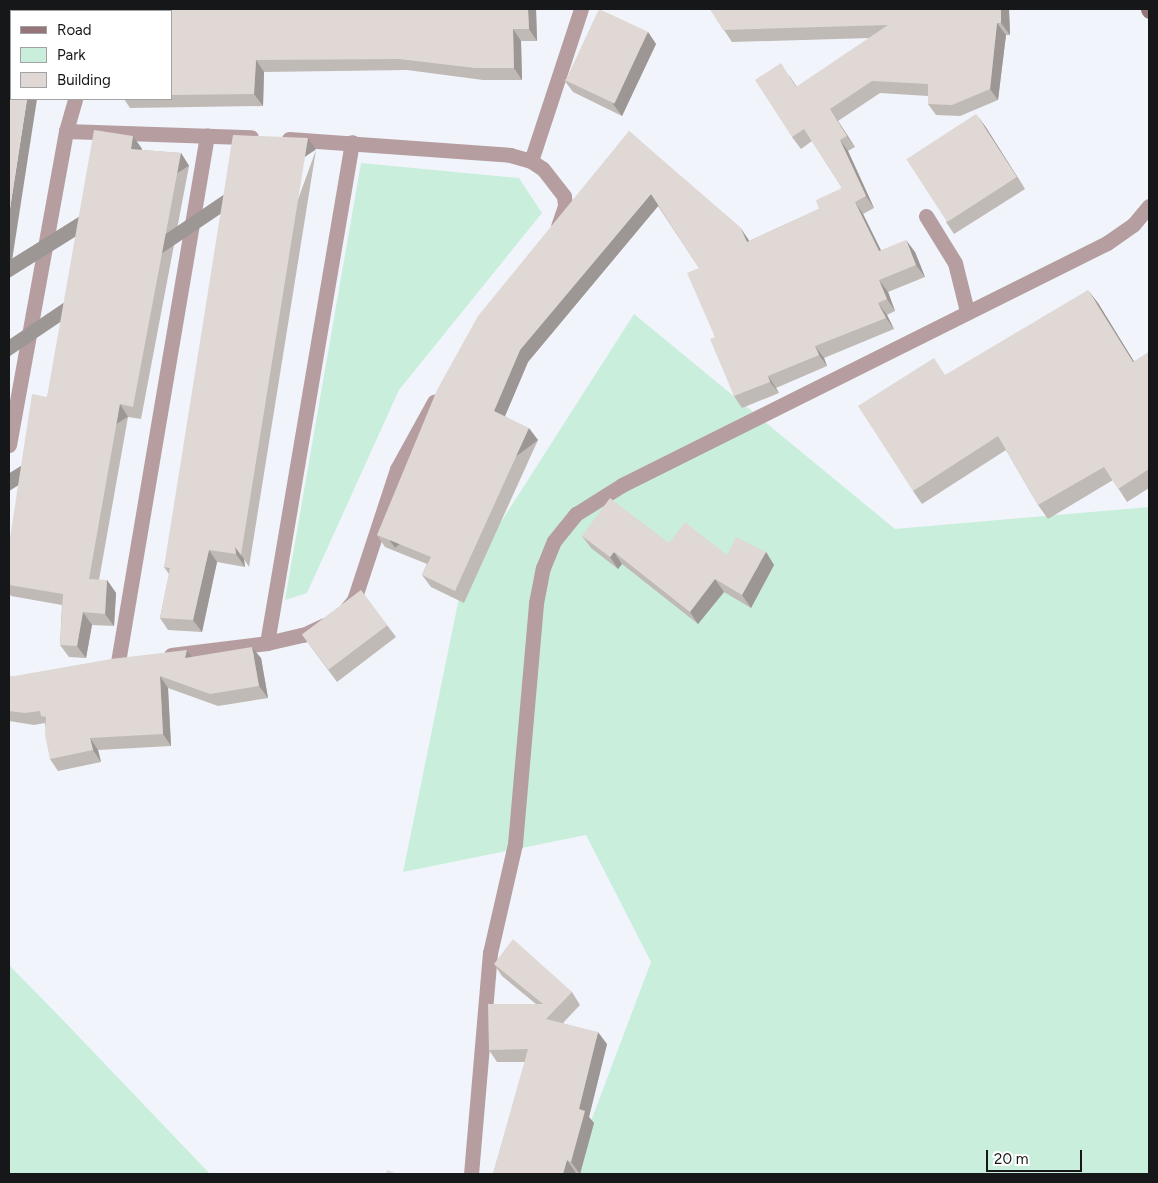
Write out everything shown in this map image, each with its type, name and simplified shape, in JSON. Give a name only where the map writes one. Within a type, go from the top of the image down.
[{"type":"street","points":[[531,161],[581,9]]},
{"type":"street","points":[[9,445],[66,131],[75,100]]},
{"type":"street","points":[[66,131],[352,142],[510,155],[531,161],[543,169],[564,196],[566,206],[561,222],[549,237]]},
{"type":"street","points":[[118,662],[207,135]]},
{"type":"street","points":[[267,643],[352,142]]},
{"type":"street","points":[[471,1174],[490,953],[515,844],[536,603],[543,568],[554,541],[576,514],[622,485],[967,311],[1107,243],[1133,225],[1149,206]]},
{"type":"street","points":[[926,216],[955,263],[967,311]]},
{"type":"street","points":[[155,657],[267,643],[303,635],[348,609],[354,600],[396,469],[442,388]]},
{"type":"street","points":[[100,665],[136,659]]},
{"type":"green space","points":[[361,163],[519,178],[542,213],[399,390],[307,593],[285,600]]},
{"type":"green space","points":[[634,314],[895,529],[1149,507],[1149,1174],[571,1174],[651,962],[586,835],[403,872],[462,583]]},
{"type":"green space","points":[[9,965],[60,1017],[210,1174],[9,1174]]},
{"type":"building","points":[[13,9],[58,9],[58,10]]},
{"type":"building","points":[[528,9],[529,29],[513,29],[514,68],[475,68],[399,59],[256,60],[254,94],[172,95],[172,10],[117,10]]},
{"type":"building","points":[[599,9],[648,32],[615,103],[566,81]]},
{"type":"building","points":[[710,9],[1001,9],[1001,23],[997,23],[990,89],[952,105],[928,104],[928,84],[872,81],[830,109],[847,136],[840,140],[866,196],[855,202],[879,251],[906,240],[916,265],[879,280],[887,299],[878,303],[886,318],[815,346],[819,355],[768,376],[770,382],[734,396],[710,339],[715,337],[687,273],[699,268],[651,194],[520,350],[494,411],[529,428],[455,591],[422,575],[431,557],[377,535],[437,390],[478,316],[629,131],[740,227],[747,242],[819,209],[816,200],[842,188],[804,129],[792,137],[755,80],[781,63],[796,87],[888,25],[723,30]]},
{"type":"building","points":[[10,20],[10,100],[27,100],[9,215]]},
{"type":"building","points":[[976,114],[1017,177],[947,222],[906,159]]},
{"type":"building","points":[[94,130],[133,136],[131,149],[181,153],[133,407],[120,404],[89,579],[107,580],[105,614],[83,612],[77,646],[60,645],[63,594],[9,585],[9,545],[32,394],[47,397]]},
{"type":"building","points":[[233,135],[308,138],[241,555],[235,547],[236,554],[209,550],[193,620],[160,618],[170,568],[164,567]]},
{"type":"building","points":[[1088,290],[1133,362],[1149,352],[1149,469],[1118,489],[1104,467],[1038,505],[998,436],[913,491],[858,406],[934,358],[945,375]]},
{"type":"building","points":[[610,498],[669,543],[685,522],[727,555],[736,537],[766,552],[742,595],[715,579],[690,612],[614,552],[610,557],[582,536]]},
{"type":"building","points":[[361,590],[387,625],[328,670],[302,635]]},
{"type":"building","points":[[252,647],[259,686],[210,694],[160,676],[163,734],[90,738],[93,750],[50,759],[45,735],[46,717],[41,716],[40,711],[25,713],[9,711],[9,677],[111,659],[187,650],[185,658]]},
{"type":"building","points":[[513,939],[572,992],[546,1019],[598,1032],[579,1109],[585,1111],[571,1162],[567,1160],[563,1174],[493,1174],[528,1049],[489,1050],[488,1004],[543,1004],[494,964]]},
{"type":"building","points":[[387,1170],[397,1174],[386,1174]]}]
